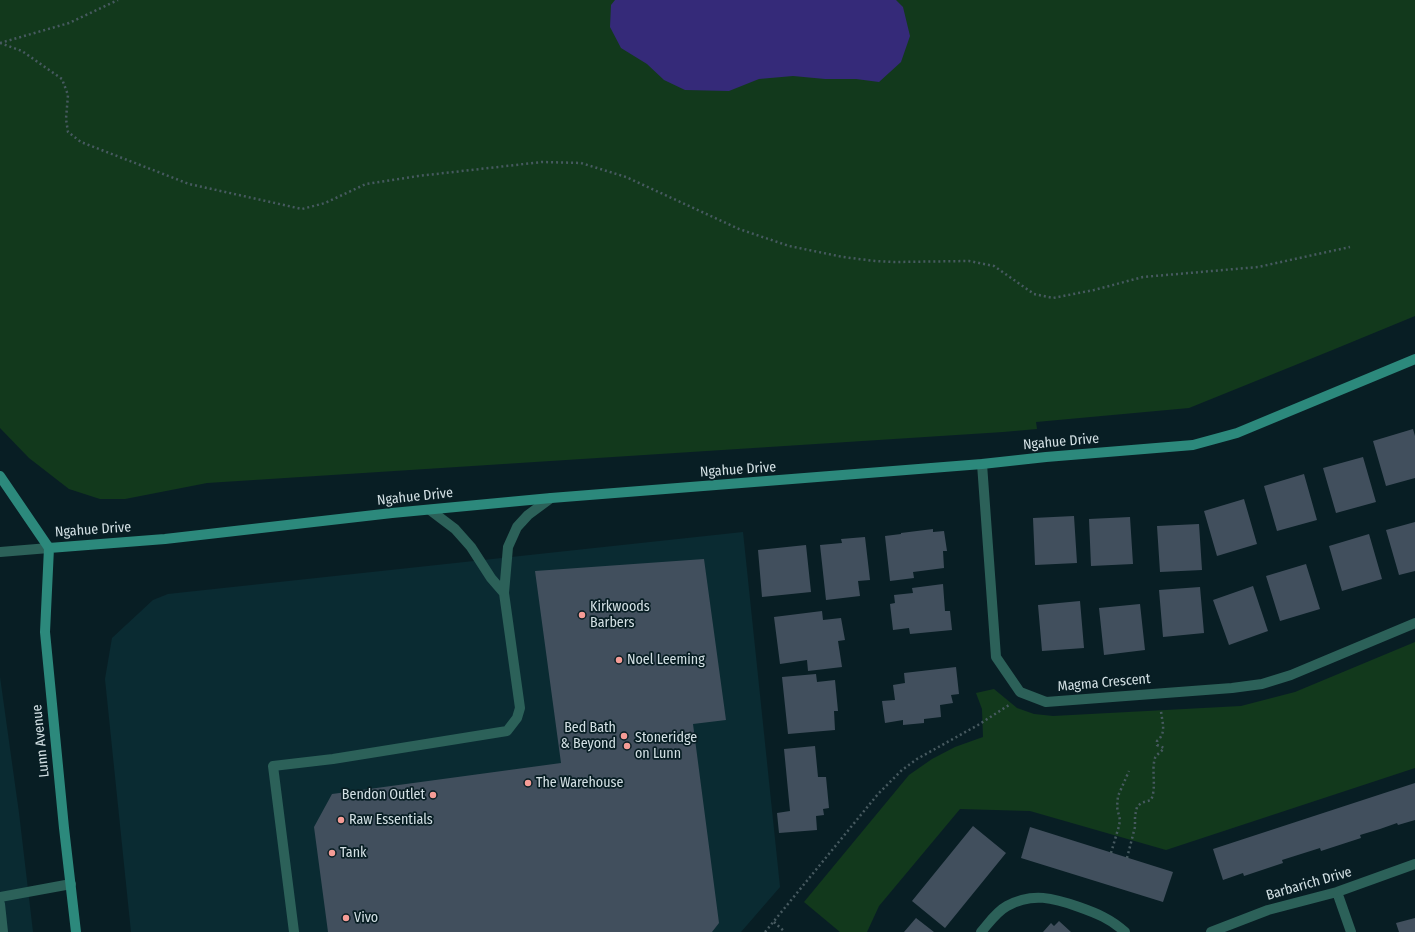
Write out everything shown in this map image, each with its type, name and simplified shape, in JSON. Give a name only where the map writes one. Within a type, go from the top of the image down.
[{"type":"main road","name":"Ngahue Drive","points":[[49,548],[164,539],[552,498],[982,464],[1046,457],[1192,445],[1237,433],[1415,359]]},
{"type":"main road","points":[[0,476],[49,548]]},
{"type":"main road","name":"Lunn Avenue","points":[[49,548],[45,632],[76,932]]},
{"type":"street","name":"Magma Crescent","points":[[982,464],[996,657],[1020,692],[1030,697],[1046,702],[1232,688],[1262,684],[1291,675],[1415,623]]},
{"type":"street","points":[[294,932],[273,766],[333,759],[507,731],[517,718],[520,708],[504,593],[508,547],[517,527],[528,515],[552,498]]},
{"type":"street","points":[[430,510],[455,529],[470,546],[488,575],[504,593]]},
{"type":"street","points":[[0,552],[49,548]]},
{"type":"street","name":"Barbarich Drive","points":[[1211,932],[1268,910],[1337,892],[1415,864]]},
{"type":"street","points":[[0,897],[71,884]]},
{"type":"street","points":[[1337,892],[1351,932]]},
{"type":"street","points":[[981,932],[998,912],[1007,905],[1025,899],[1054,898],[1101,914],[1125,932]]},
{"type":"street","points":[[0,904],[3,932]]},
{"type":"path","points":[[0,43],[69,23],[118,0]]},
{"type":"path","points":[[0,43],[22,51],[62,79],[68,95],[66,119],[68,132],[81,142],[189,184],[302,209],[325,203],[366,184],[418,176],[542,162],[581,163],[626,177],[739,229],[789,246],[843,257],[875,261],[969,261],[994,266],[1034,294],[1053,298],[1094,290],[1143,277],[1258,267],[1350,246]]},
{"type":"path","points":[[765,932],[878,794],[902,770],[917,758],[1004,710],[1011,703]]},
{"type":"path","points":[[1127,858],[1135,827],[1137,807],[1141,803],[1151,800],[1154,794],[1155,759],[1157,754],[1164,748],[1157,745],[1157,741],[1164,733],[1162,722]]},
{"type":"path","points":[[1111,853],[1120,820],[1117,807],[1118,796],[1129,771]]},
{"type":"path","points":[[774,922],[785,932]]},
{"type":"shaded area","points":[[615,0],[896,0],[903,7],[910,36],[901,62],[879,82],[856,79],[825,79],[793,76],[759,79],[729,91],[685,90],[664,80],[647,64],[621,48],[610,27],[611,5]]},
{"type":"shaded area","points":[[743,532],[780,887],[741,932],[131,932],[105,679],[112,638],[153,600],[168,594]]},
{"type":"shaded area","points":[[0,677],[19,813],[33,932],[0,932]]},
{"type":"green space","points":[[0,0],[1415,0],[1415,316],[1189,408],[1036,422],[1037,429],[1003,432],[207,483],[125,499],[100,499],[69,489],[29,458],[0,428]]},
{"type":"green space","points":[[1415,642],[1415,768],[1166,850],[1030,811],[960,809],[879,906],[867,932],[840,932],[804,902],[909,775],[932,759],[955,747],[983,737],[982,709],[976,693],[994,689],[1017,708],[1034,714],[1053,716],[1241,706],[1295,692]]},
{"type":"building","points":[[1413,429],[1415,436],[1415,478],[1386,486],[1373,441]]},
{"type":"building","points":[[1363,457],[1376,502],[1336,513],[1323,468]]},
{"type":"building","points":[[1304,474],[1317,520],[1277,531],[1264,486]]},
{"type":"building","points":[[1244,499],[1257,544],[1217,556],[1204,511]]},
{"type":"building","points":[[1074,516],[1077,563],[1035,565],[1033,518]]},
{"type":"building","points":[[1130,517],[1133,564],[1091,566],[1089,519]]},
{"type":"building","points":[[1415,522],[1415,571],[1399,575],[1386,530]]},
{"type":"building","points":[[1199,524],[1202,570],[1160,572],[1157,526]]},
{"type":"building","points":[[933,529],[933,532],[944,531],[947,551],[943,551],[944,568],[913,572],[914,578],[890,581],[885,536]]},
{"type":"building","points":[[1369,534],[1382,579],[1342,591],[1329,546]]},
{"type":"building","points":[[865,537],[870,580],[858,581],[860,596],[826,600],[820,545],[842,543],[841,539]]},
{"type":"building","points":[[806,545],[811,592],[762,597],[758,550]]},
{"type":"building","name":"Stoneridge on Lunn","points":[[704,559],[726,720],[693,724],[719,923],[712,932],[328,932],[314,827],[332,794],[561,763],[535,571]]},
{"type":"building","points":[[1306,564],[1320,609],[1280,621],[1266,576]]},
{"type":"building","points":[[943,584],[945,611],[950,611],[952,630],[910,634],[909,628],[893,630],[890,604],[895,603],[894,595],[913,593],[912,588]]},
{"type":"building","points":[[1253,586],[1268,631],[1229,645],[1213,600]]},
{"type":"building","points":[[1200,587],[1204,633],[1163,637],[1159,590]]},
{"type":"building","points":[[1080,601],[1084,648],[1042,651],[1038,605]]},
{"type":"building","points":[[1140,604],[1145,650],[1104,655],[1099,608]]},
{"type":"building","points":[[822,611],[823,620],[841,618],[845,640],[838,641],[842,667],[808,671],[807,660],[780,664],[774,617]]},
{"type":"building","points":[[956,667],[959,694],[951,695],[953,703],[940,705],[941,717],[924,719],[924,723],[903,725],[903,720],[885,723],[882,701],[895,700],[893,685],[905,683],[904,673]]},
{"type":"building","points":[[816,674],[817,682],[835,680],[838,711],[834,711],[835,730],[788,734],[782,677]]},
{"type":"building","points":[[815,746],[818,777],[826,777],[829,808],[823,809],[824,815],[816,816],[817,830],[779,833],[777,813],[790,811],[784,749]]},
{"type":"building","points":[[1415,783],[1415,820],[1398,825],[1397,823],[1360,835],[1361,838],[1321,851],[1320,848],[1282,860],[1283,863],[1244,876],[1243,873],[1223,880],[1213,849]]},
{"type":"building","points":[[973,826],[1006,853],[945,928],[912,901]]},
{"type":"building","points":[[1030,827],[1173,872],[1163,902],[1021,858]]},
{"type":"building","points":[[916,918],[934,932],[904,932]]},
{"type":"building","points":[[1415,918],[1415,932],[1399,932],[1396,923]]},
{"type":"building","points":[[1059,921],[1071,932],[1043,932],[1051,923],[1054,926]]},
{"type":"place","name":"Kirkwoods Barbers","points":[[582,615]]},
{"type":"place","name":"Noel Leeming","points":[[619,660]]},
{"type":"place","name":"Bed Bath & Beyond","points":[[624,736]]},
{"type":"place","name":"Stoneridge on Lunn","points":[[627,746]]},
{"type":"place","name":"The Warehouse","points":[[528,783]]},
{"type":"place","name":"Bendon Outlet","points":[[433,795]]},
{"type":"place","name":"Raw Essentials","points":[[341,820]]},
{"type":"place","name":"Tank","points":[[332,853]]},
{"type":"place","name":"Vivo","points":[[346,918]]}]
